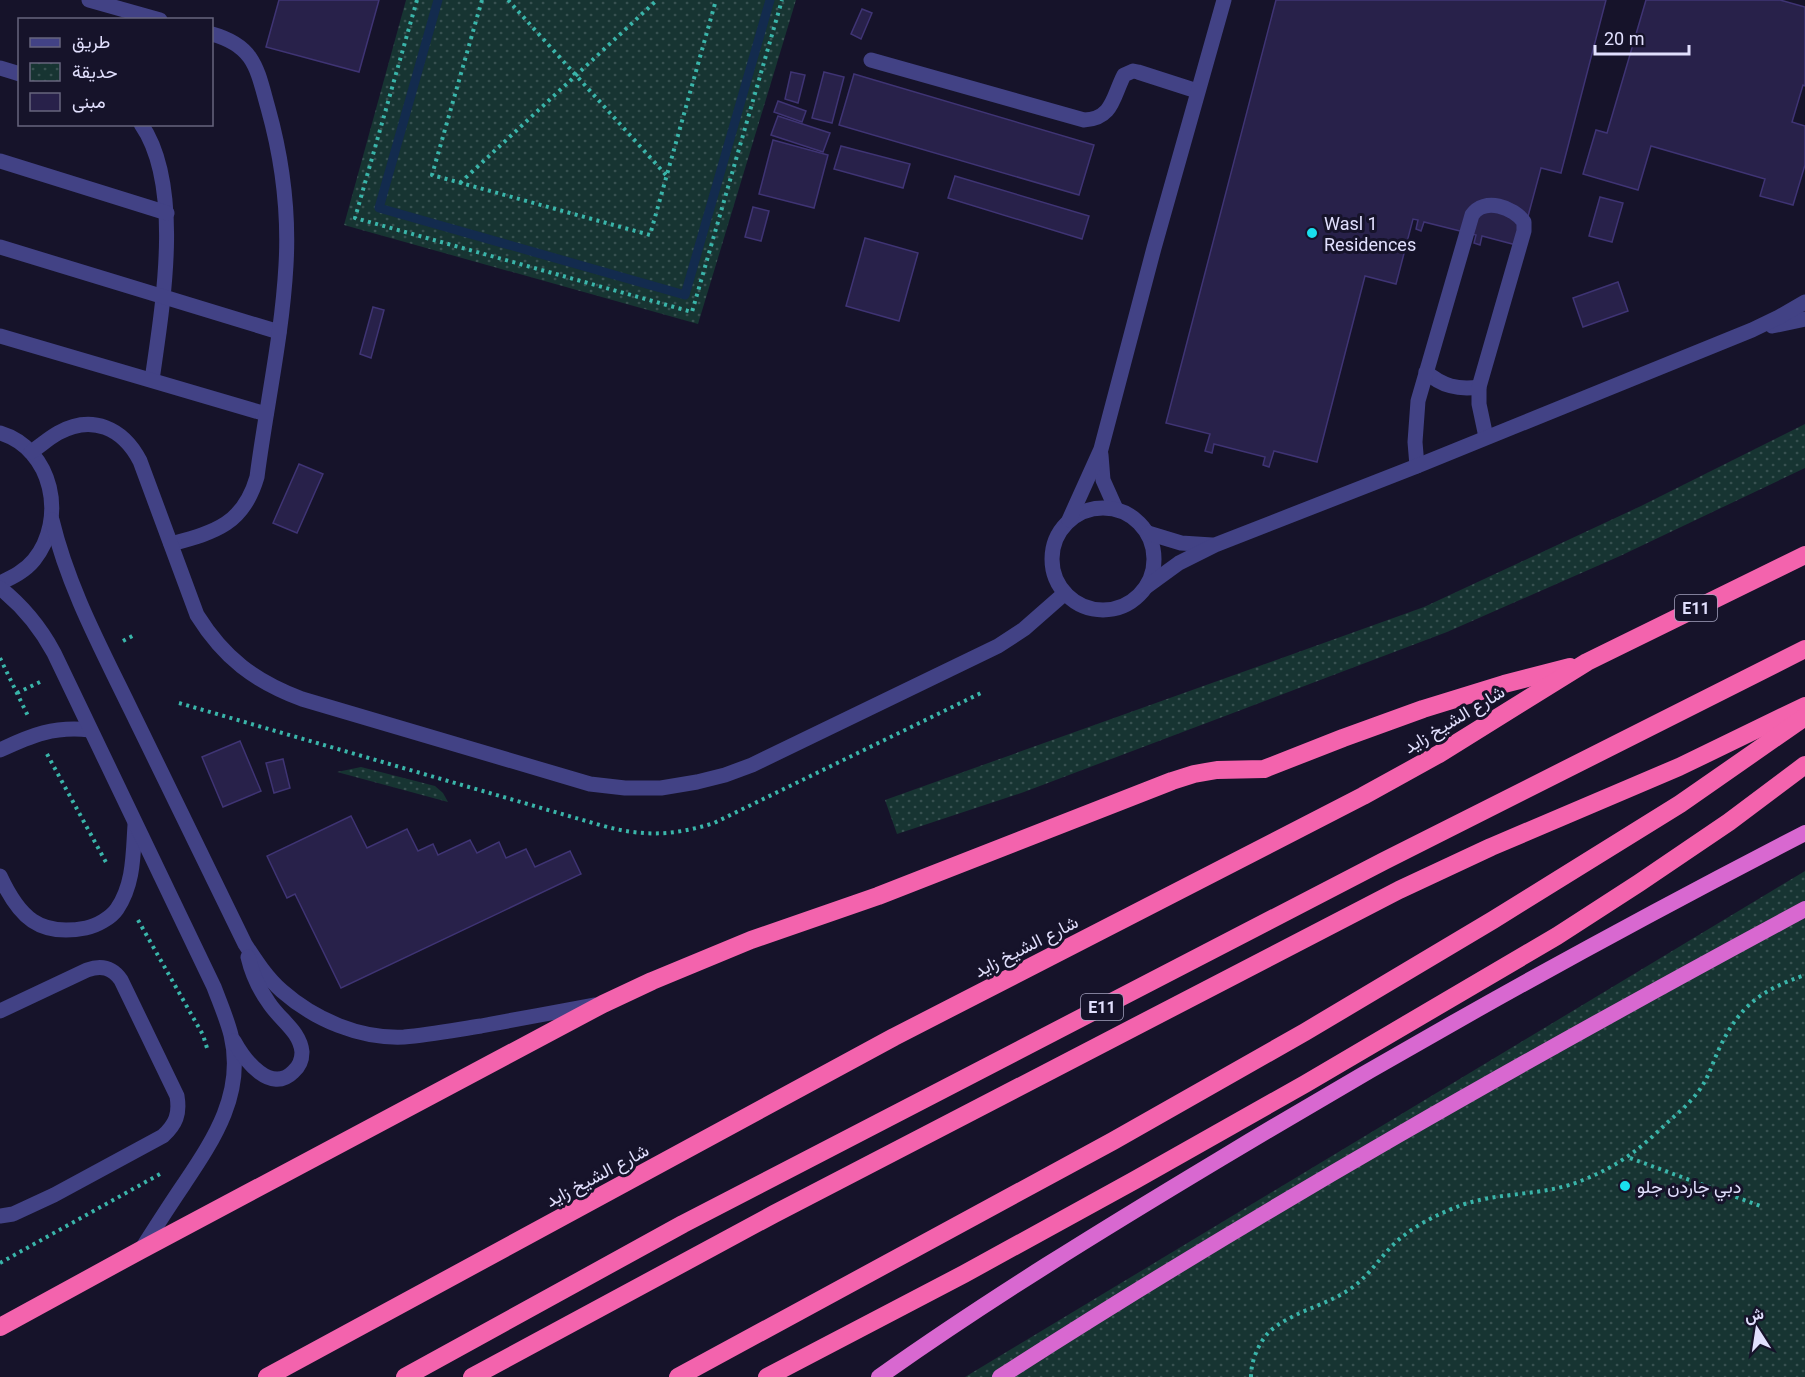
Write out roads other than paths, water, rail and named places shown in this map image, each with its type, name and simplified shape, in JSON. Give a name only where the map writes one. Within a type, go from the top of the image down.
[{"type":"highway","name":"شارع الشيخ زايد","points":[[267,1377],[884,1043],[1364,796],[1439,754],[1587,662],[1805,555]]},
{"type":"highway","name":"E11","points":[[405,1377],[694,1218],[1384,861],[1805,649]]},
{"type":"highway","points":[[0,1327],[603,1004],[652,981],[741,944],[878,896],[1172,781],[1217,770],[1264,769],[1423,710],[1504,684],[1587,662]]},
{"type":"highway","points":[[472,1377],[774,1214],[1399,890],[1491,847],[1679,767],[1805,706]]},
{"type":"highway","points":[[678,1377],[1083,1158],[1305,1032],[1503,914],[1680,804],[1805,717]]},
{"type":"highway","points":[[767,1377],[964,1274],[1305,1084],[1547,941],[1702,840],[1805,765]]},
{"type":"highway","points":[[879,1377],[1003,1294],[1295,1114],[1610,937],[1805,833]]},
{"type":"highway","points":[[1000,1377],[1162,1275],[1330,1174],[1636,1000],[1805,909]]},
{"type":"street","points":[[89,0],[153,18]]},
{"type":"street","points":[[1224,0],[1197,91],[1101,449],[1069,520],[1055,539],[1051,562],[1053,573],[1065,593],[1084,606],[1107,610],[1118,608],[1129,603],[1146,587],[1179,563],[1215,545],[1752,330],[1805,302]]},
{"type":"street","points":[[171,544],[209,532],[240,513],[252,493],[257,477],[279,332],[286,264],[286,218],[281,171],[272,124],[253,61],[231,40],[213,34]]},
{"type":"street","points":[[871,60],[1084,120],[1106,113],[1124,75],[1128,72],[1138,72],[1197,91]]},
{"type":"street","points":[[0,68],[18,73]]},
{"type":"street","points":[[142,126],[162,175],[166,213],[162,296],[152,380]]},
{"type":"street","points":[[0,161],[166,213]]},
{"type":"street","points":[[1417,466],[1415,425],[1418,401],[1426,372],[1472,215],[1480,207],[1492,205],[1515,213],[1524,222],[1524,231],[1479,387],[1479,404],[1486,437]]},
{"type":"street","points":[[0,248],[279,332]]},
{"type":"street","points":[[1752,330],[1805,319]]},
{"type":"street","points":[[0,336],[266,414]]},
{"type":"street","points":[[1426,372],[1437,381],[1450,387],[1465,389],[1479,387]]},
{"type":"street","points":[[31,452],[58,433],[82,425],[97,425],[117,432],[134,448],[197,615],[209,634],[239,666],[259,680],[302,699],[590,784],[625,788],[661,788],[697,782],[752,765],[998,646],[1023,629],[1065,593]]},
{"type":"street","points":[[0,433],[8,435],[31,452],[45,472],[52,495],[52,520],[58,547],[85,614],[245,944],[261,969],[274,983],[303,1008],[326,1020],[350,1030],[402,1037],[448,1032],[603,1004]]},
{"type":"street","points":[[1101,449],[1103,480],[1116,509]]},
{"type":"street","points":[[1069,520],[1091,509],[1104,507],[1116,509],[1134,518],[1148,533],[1154,555],[1154,566],[1146,587]]},
{"type":"street","points":[[0,583],[17,575],[34,560],[46,541],[52,520]]},
{"type":"street","points":[[1148,533],[1181,543],[1215,545]]},
{"type":"street","points":[[0,588],[21,606],[45,635],[214,987],[232,1036],[249,1063],[261,1074],[273,1080],[288,1078],[298,1068],[302,1055],[300,1041],[270,1006],[261,991],[253,974],[245,944]]},
{"type":"street","points":[[0,750],[27,737],[51,730],[70,728],[90,730]]},
{"type":"street","points":[[0,876],[21,912],[43,928],[68,931],[94,926],[116,912],[130,886],[135,825]]},
{"type":"street","points":[[0,1011],[87,970],[102,967],[110,969],[122,980],[177,1096],[179,1107],[177,1119],[163,1136],[54,1195],[13,1215],[0,1216]]},
{"type":"street","points":[[141,1250],[214,1138],[225,1114],[232,1088],[234,1062],[232,1036]]},
{"type":"waterway","points":[[438,0],[379,208],[685,295],[770,0]]},
{"type":"place","name":"Wasl 1 Residences","points":[[1312,233]]},
{"type":"place","name":"دبي جاردن جلو","points":[[1625,1186]]}]
